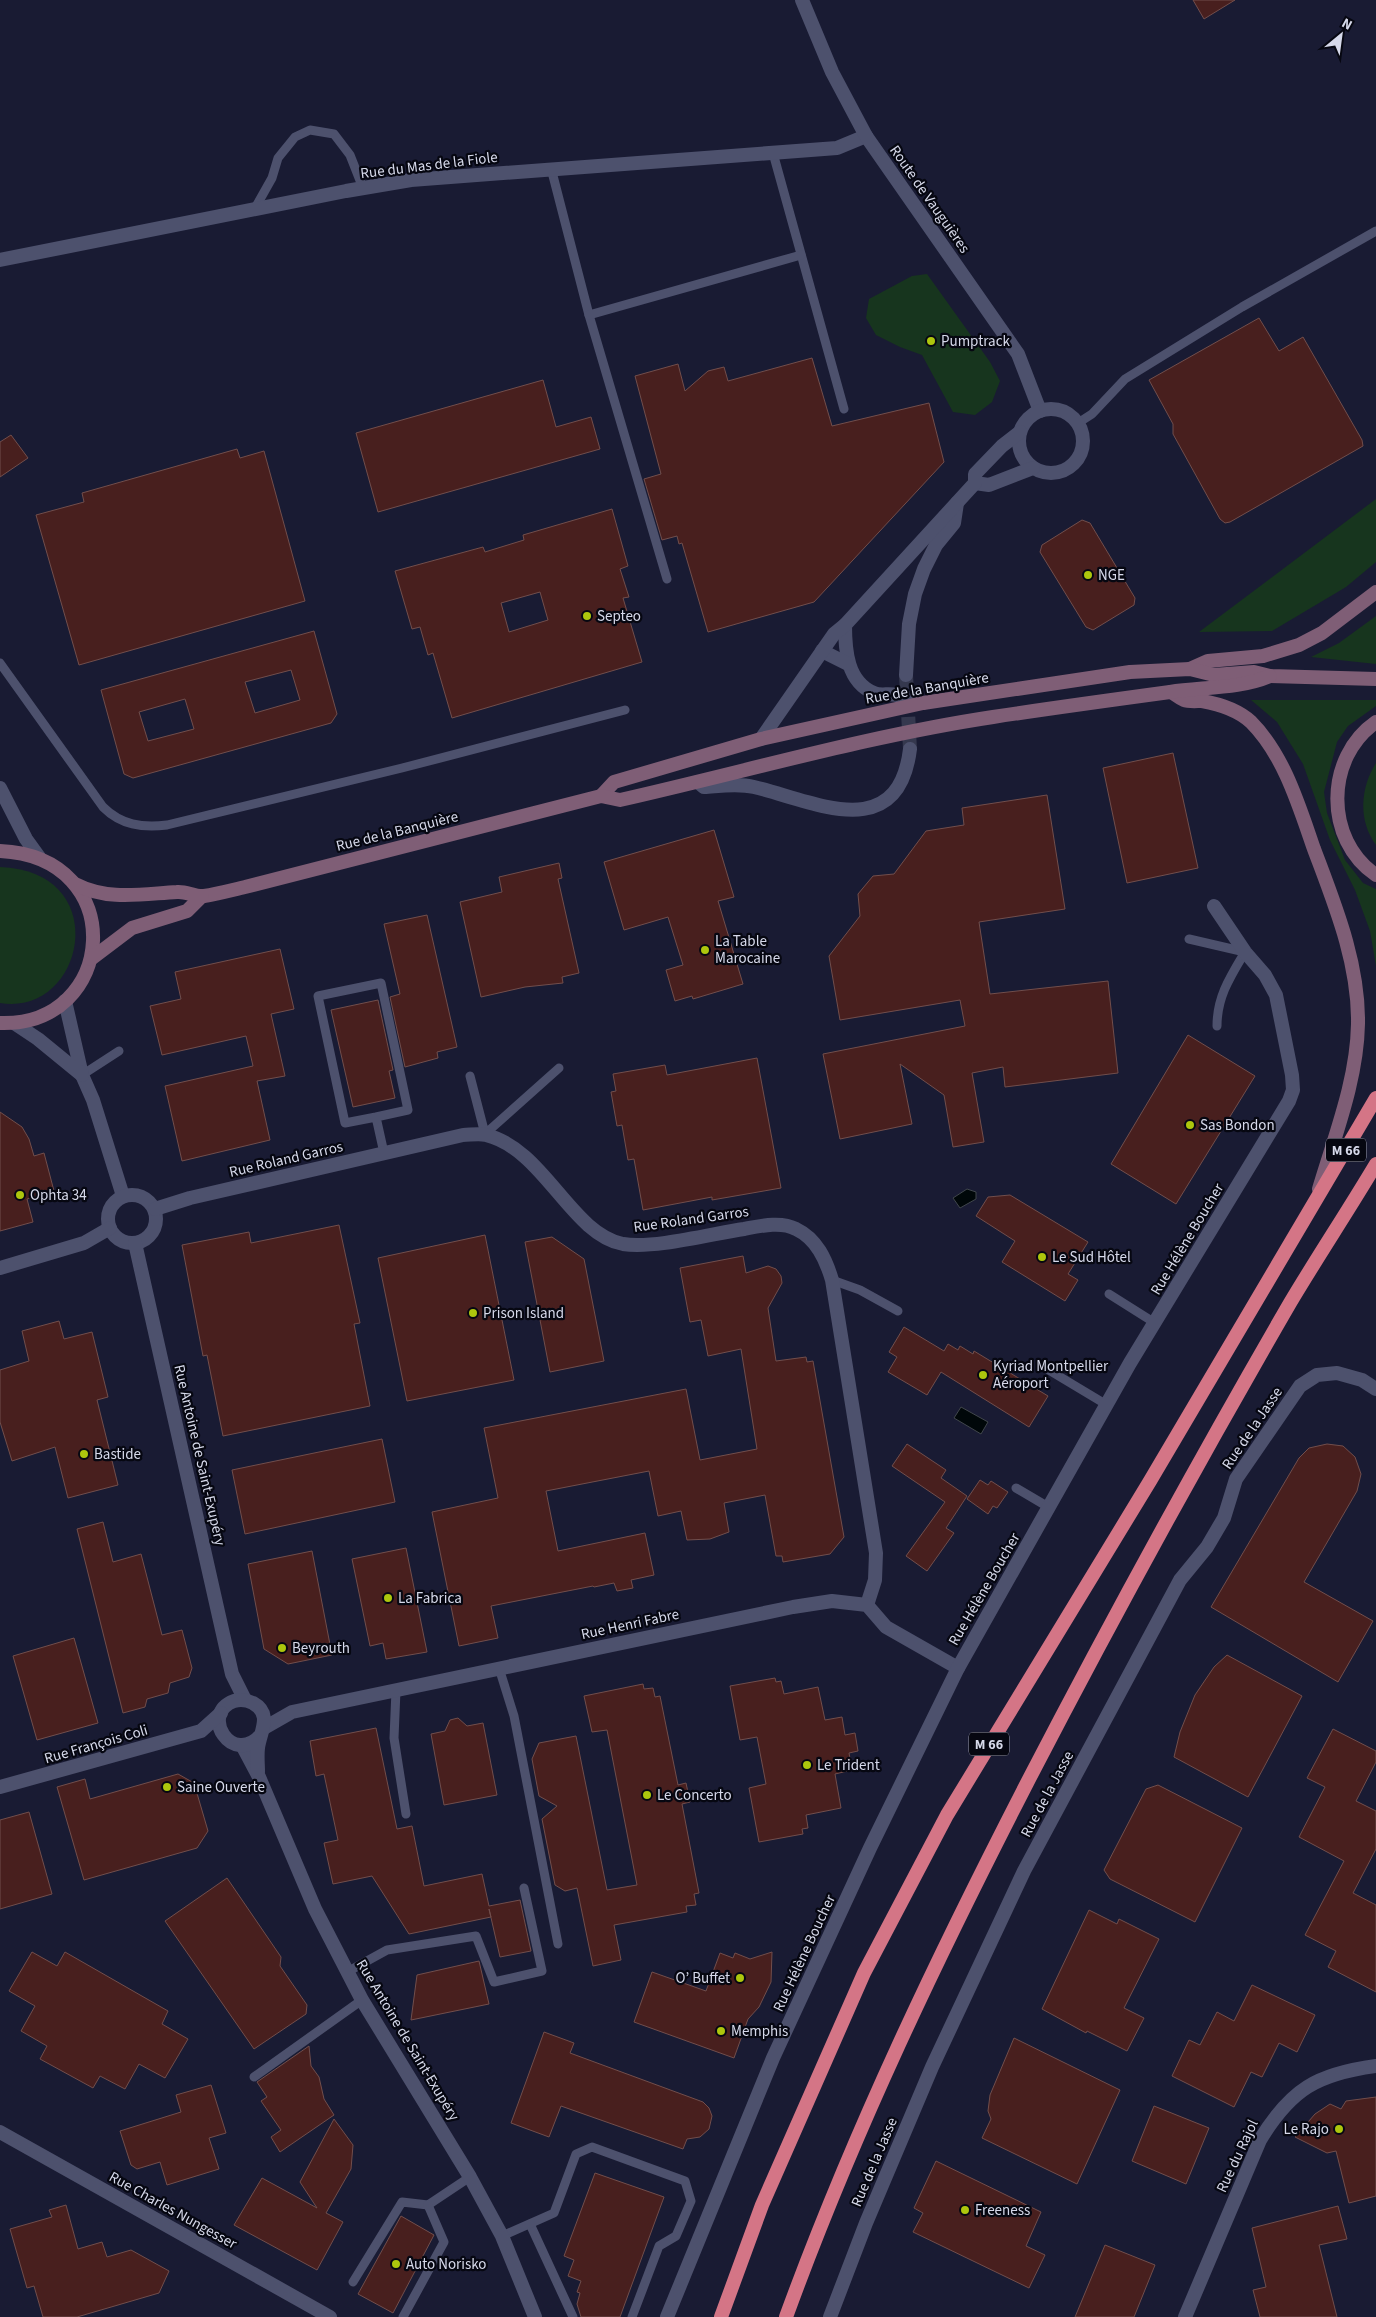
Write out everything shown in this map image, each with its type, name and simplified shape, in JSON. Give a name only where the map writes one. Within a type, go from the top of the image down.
[{"type":"highway","name":"M 66","points":[[722,2317],[762,2205],[864,1972],[943,1823],[1316,1202],[1376,1098]]},
{"type":"highway","name":"M 66","points":[[786,2317],[835,2192],[886,2075],[938,1959],[1001,1834],[1071,1698],[1179,1500],[1292,1300],[1376,1164]]},
{"type":"main road","points":[[1190,669],[1208,661],[1263,656],[1300,644],[1322,633],[1376,592]]},
{"type":"main road","name":"Rue de la Banquière","points":[[601,796],[614,782],[722,750],[761,739],[923,702],[1130,672],[1190,669],[1214,675],[1254,672],[1270,676],[1376,679]]},
{"type":"main road","name":"Rue de la Banquière","points":[[75,884],[91,892],[112,895],[140,895],[180,891],[202,896],[255,885],[601,796],[620,800],[796,756],[899,734],[991,717],[1256,682],[1270,676]]},
{"type":"main road","name":"M 66","points":[[1171,692],[1184,700],[1203,702],[1238,712],[1250,721],[1265,739],[1282,768],[1298,805],[1341,922],[1352,963],[1358,1002],[1358,1025],[1347,1095],[1316,1202]]},
{"type":"main road","points":[[1376,722],[1365,730],[1353,745],[1342,765],[1337,802],[1339,822],[1344,837],[1351,850],[1376,875]]},
{"type":"main road","points":[[0,851],[20,852],[39,857],[64,873],[75,884],[85,901],[92,920],[94,939],[91,959],[81,982],[65,1001],[42,1016],[7,1023]]},
{"type":"main road","name":"Rue de la Banquière","points":[[91,959],[132,928],[188,911],[202,896]]},
{"type":"main road","name":"M 66","points":[[1351,1205],[1376,1175]]},
{"type":"street","name":"Route de Vauguières","points":[[802,0],[832,72],[866,136],[1018,354],[1040,411]]},
{"type":"street","name":"Rue du Mas de la Fiole","points":[[0,260],[411,180],[837,148],[866,136]]},
{"type":"street","points":[[1050,409],[1061,410],[1078,423],[1083,433],[1084,444],[1081,454],[1075,463],[1056,473],[1040,471],[1033,468],[1026,461],[1021,452],[1020,432],[1024,423],[1040,411],[1050,409]]},
{"type":"street","points":[[761,739],[834,634],[846,625],[975,483],[975,474],[1002,446],[1020,432]]},
{"type":"street","points":[[975,483],[989,485],[1033,468]]},
{"type":"street","points":[[906,675],[909,624],[915,594],[924,569],[936,546],[954,523],[957,503]]},
{"type":"street","points":[[846,625],[848,664],[863,686],[875,694],[895,694],[923,702]]},
{"type":"street","points":[[822,651],[848,664]]},
{"type":"street","points":[[698,782],[704,787],[752,787],[824,807],[857,811],[876,806],[894,792],[906,770],[910,749]]},
{"type":"street","points":[[0,788],[26,839],[39,857]]},
{"type":"street","name":"Rue Hélène Boucher","points":[[667,2317],[773,2058],[870,1848],[958,1668],[1155,1322],[1282,1114],[1293,1090],[1290,1062],[1276,995],[1266,975],[1244,952],[1214,906]]},
{"type":"street","points":[[65,1001],[82,1075],[93,1100],[124,1196]]},
{"type":"street","points":[[7,1023],[38,1039],[82,1075]]},
{"type":"street","name":"Rue Roland Garros","points":[[154,1210],[190,1198],[384,1153],[464,1135],[485,1134],[510,1144],[535,1166],[595,1232],[610,1241],[644,1245],[771,1224],[796,1228],[813,1241],[825,1259],[832,1280],[876,1553],[875,1580],[867,1605]]},
{"type":"street","points":[[138,1195],[151,1203],[154,1210],[156,1216],[153,1231],[142,1240],[135,1242],[120,1240],[110,1228],[108,1221],[112,1206],[124,1196],[138,1195]]},
{"type":"street","points":[[0,1268],[84,1244],[110,1228]]},
{"type":"street","name":"Rue Antoine de Saint-Exupéry","points":[[135,1242],[232,1674],[245,1700]]},
{"type":"street","name":"Rue de la Jasse","points":[[830,2317],[866,2223],[932,2067],[1024,1871],[1180,1580],[1204,1552],[1220,1525],[1236,1479],[1290,1399],[1310,1378],[1337,1373],[1362,1380],[1376,1388]]},
{"type":"street","name":"Rue Henri Fabre","points":[[262,1731],[292,1712],[793,1606],[832,1601],[867,1605]]},
{"type":"street","points":[[867,1605],[886,1627],[958,1668]]},
{"type":"street","name":"Rue Antoine de Saint-Exupéry","points":[[223,1710],[232,1674]]},
{"type":"street","points":[[202,1731],[242,1745],[256,1740],[262,1731],[263,1713],[258,1706],[245,1700],[238,1700],[223,1710],[220,1728],[228,1740]]},
{"type":"street","name":"Rue Henri Fabre","points":[[258,1706],[292,1712]]},
{"type":"street","name":"Rue François Coli","points":[[0,1787],[202,1731],[223,1710]]},
{"type":"street","name":"Rue Antoine de Saint-Exupéry","points":[[259,1777],[257,1749],[262,1731]]},
{"type":"street","name":"Rue Antoine de Saint-Exupéry","points":[[242,1745],[259,1777],[315,1909],[347,1972],[362,2000],[470,2177],[502,2236],[535,2317]]},
{"type":"street","name":"Rue du Rajol","points":[[1185,2317],[1260,2140],[1275,2115],[1315,2081],[1344,2070],[1376,2066]]},
{"type":"street","name":"Rue Charles Nungesser","points":[[0,2132],[330,2317]]},
{"type":"lane","points":[[254,210],[272,178],[278,158],[295,136],[310,130],[334,134],[350,155],[363,188]]},
{"type":"lane","points":[[773,153],[844,409]]},
{"type":"lane","points":[[551,168],[589,315],[667,579]]},
{"type":"lane","points":[[1078,423],[1092,414],[1125,380],[1242,307],[1376,231]]},
{"type":"lane","points":[[589,315],[801,255]]},
{"type":"lane","points":[[0,662],[104,807],[114,818],[145,826],[167,825],[402,768],[625,710]]},
{"type":"lane","points":[[1189,939],[1244,952],[1223,990],[1217,1010],[1217,1026]]},
{"type":"lane","points":[[381,983],[408,1110],[376,1117],[345,1123],[318,996],[381,983]]},
{"type":"lane","points":[[82,1075],[119,1051]]},
{"type":"lane","points":[[470,1076],[485,1134],[559,1068]]},
{"type":"lane","points":[[376,1117],[384,1153]]},
{"type":"lane","points":[[832,1280],[860,1290],[898,1312]]},
{"type":"lane","points":[[1109,1294],[1155,1322]]},
{"type":"lane","points":[[1047,1369],[1107,1405]]},
{"type":"lane","points":[[1016,1488],[1050,1508]]},
{"type":"lane","points":[[499,1668],[514,1716],[558,1944]]},
{"type":"lane","points":[[396,1690],[394,1738],[406,1814]]},
{"type":"lane","points":[[347,1972],[386,1950],[476,1936],[494,1982],[542,1971],[524,1888]]},
{"type":"lane","points":[[254,2078],[362,2000]]},
{"type":"lane","points":[[502,2236],[554,2213],[576,2154],[592,2147],[685,2181],[691,2201],[676,2236],[659,2246],[632,2317]]},
{"type":"lane","points":[[353,2282],[402,2202],[428,2205],[470,2177]]},
{"type":"lane","points":[[403,2317],[444,2242],[428,2205]]},
{"type":"lane","points":[[530,2224],[573,2317]]},
{"type":"green space","name":"Pumptrack","points":[[927,274],[990,362],[1000,381],[992,402],[975,415],[953,412],[922,355],[876,335],[866,318],[869,299],[912,276]]},
{"type":"green space","points":[[1376,499],[1376,562],[1346,587],[1272,631],[1199,632]]},
{"type":"green space","points":[[1376,616],[1376,664],[1311,657],[1339,643]]},
{"type":"green space","points":[[1251,700],[1376,700],[1376,706],[1348,726],[1337,742],[1324,792],[1327,813],[1345,860],[1363,883],[1376,889],[1376,966],[1370,931],[1355,890],[1330,840],[1303,764],[1277,722]]},
{"type":"green space","points":[[1376,763],[1376,845],[1366,826],[1363,804],[1367,783]]},
{"type":"green space","points":[[0,867],[37,875],[60,892],[73,915],[75,942],[68,967],[52,988],[29,1001],[0,1003]]},
{"type":"shaded area","points":[[967,1189],[976,1192],[976,1199],[960,1208],[953,1198]]},
{"type":"shaded area","points":[[961,1407],[988,1422],[981,1434],[954,1418]]},
{"type":"building","points":[[1193,0],[1235,0],[1204,19]]},
{"type":"building","points":[[1259,318],[1279,351],[1303,337],[1362,440],[1363,446],[1230,522],[1225,523],[1220,519],[1173,434],[1173,424],[1149,380]]},
{"type":"building","points":[[812,358],[832,426],[929,403],[944,462],[814,602],[708,632],[682,543],[679,544],[677,536],[662,540],[644,479],[661,474],[635,376],[678,364],[685,391],[708,371],[724,367],[728,381]]},
{"type":"building","points":[[543,380],[556,427],[591,417],[600,449],[378,512],[356,433]]},
{"type":"building","points":[[11,435],[28,458],[0,477],[0,442]]},
{"type":"building","points":[[237,449],[240,458],[264,451],[305,601],[79,665],[36,515],[84,502],[82,493]]},
{"type":"building","name":"Septeo","points":[[612,509],[628,566],[620,569],[629,597],[623,598],[642,662],[452,718],[433,653],[428,655],[420,627],[412,629],[395,571],[483,547],[485,552],[524,540],[523,535]],"holes":[[[540,592],[548,620],[509,632],[501,603]]]},
{"type":"building","name":"NGE","points":[[1082,520],[1090,523],[1135,598],[1134,605],[1093,630],[1086,627],[1040,552],[1042,545]]},
{"type":"building","points":[[314,631],[337,714],[331,723],[133,778],[124,774],[101,690]],"holes":[[[291,670],[300,700],[255,713],[245,682]],[[185,699],[194,729],[148,741],[139,712]]]},
{"type":"building","points":[[1173,753],[1198,868],[1127,883],[1103,768]]},
{"type":"building","points":[[1047,795],[1065,909],[979,922],[990,994],[1108,981],[1118,1073],[1005,1087],[1003,1067],[972,1073],[984,1142],[953,1147],[944,1095],[900,1064],[912,1124],[840,1139],[823,1054],[965,1026],[960,1000],[840,1020],[829,956],[860,916],[858,894],[873,876],[894,874],[926,831],[964,825],[962,808]]},
{"type":"building","points":[[714,830],[734,897],[718,901],[743,984],[693,999],[692,996],[675,1001],[666,970],[683,965],[668,917],[624,930],[604,862]]},
{"type":"building","points":[[559,863],[562,878],[558,879],[579,973],[562,977],[563,983],[525,987],[481,997],[460,902],[502,892],[499,877]]},
{"type":"building","points":[[427,915],[457,1047],[437,1052],[438,1058],[405,1067],[390,997],[400,994],[384,924]]},
{"type":"building","points":[[280,949],[294,1009],[271,1014],[285,1076],[257,1081],[270,1140],[182,1161],[165,1086],[253,1066],[246,1036],[162,1055],[150,1006],[181,999],[175,972]]},
{"type":"building","points":[[378,1000],[393,1070],[389,1071],[395,1098],[353,1107],[331,1010]]},
{"type":"building","name":"Sas Bondon","points":[[1188,1035],[1255,1076],[1176,1204],[1111,1164]]},
{"type":"building","points":[[757,1058],[781,1188],[712,1200],[712,1197],[643,1210],[634,1159],[628,1160],[622,1125],[617,1126],[611,1092],[616,1091],[613,1074],[665,1065],[667,1075]]},
{"type":"building","name":"Ophta 34","points":[[0,1112],[22,1127],[29,1139],[34,1156],[44,1153],[54,1191],[27,1199],[33,1222],[0,1231]]},
{"type":"building","name":"Le Sud Hôtel","points":[[1010,1195],[1088,1242],[1068,1274],[1078,1280],[1065,1301],[1002,1262],[1015,1241],[976,1216],[988,1197]]},
{"type":"building","points":[[339,1225],[360,1323],[354,1324],[370,1406],[223,1436],[207,1355],[203,1356],[182,1245],[249,1232],[251,1243]]},
{"type":"building","points":[[485,1235],[514,1380],[407,1401],[378,1258]]},
{"type":"building","points":[[552,1237],[584,1259],[604,1361],[550,1372],[525,1242]]},
{"type":"building","points":[[743,1256],[746,1273],[768,1266],[776,1269],[781,1276],[782,1283],[768,1308],[776,1361],[806,1357],[807,1362],[813,1361],[844,1537],[830,1554],[783,1562],[782,1556],[776,1556],[765,1495],[724,1503],[729,1532],[710,1539],[687,1540],[681,1511],[658,1516],[649,1471],[546,1491],[558,1551],[645,1533],[654,1575],[631,1580],[633,1588],[617,1591],[614,1583],[491,1606],[498,1638],[459,1646],[432,1512],[498,1498],[484,1428],[686,1389],[700,1460],[757,1449],[741,1349],[708,1356],[701,1320],[690,1322],[680,1268]]},
{"type":"building","points":[[59,1321],[64,1339],[92,1332],[108,1397],[97,1400],[118,1485],[68,1498],[55,1447],[12,1461],[0,1422],[0,1370],[29,1361],[22,1331]]},
{"type":"building","name":"Kyriad Montpellier Aéroport","points":[[904,1327],[944,1351],[948,1344],[958,1350],[960,1346],[973,1354],[974,1351],[1048,1396],[1029,1427],[941,1372],[927,1395],[888,1372],[897,1357],[889,1352]]},
{"type":"building","points":[[382,1439],[395,1502],[245,1534],[232,1470]]},
{"type":"building","points":[[907,1444],[946,1470],[941,1478],[967,1496],[946,1528],[954,1533],[927,1571],[906,1556],[945,1502],[892,1466]]},
{"type":"building","points":[[1327,1444],[1343,1446],[1355,1457],[1361,1474],[1357,1491],[1304,1582],[1373,1621],[1338,1682],[1211,1607],[1299,1458],[1309,1448]]},
{"type":"building","points":[[980,1480],[988,1485],[991,1481],[1008,1492],[997,1508],[993,1506],[988,1514],[967,1499]]},
{"type":"building","points":[[103,1522],[113,1562],[141,1554],[162,1635],[182,1630],[192,1668],[189,1677],[170,1683],[168,1693],[147,1699],[145,1707],[123,1713],[77,1529]]},
{"type":"building","name":"La Fabrica","points":[[406,1548],[427,1652],[386,1659],[383,1643],[370,1646],[352,1559]]},
{"type":"building","points":[[312,1551],[332,1655],[288,1664],[264,1649],[248,1564]]},
{"type":"building","points":[[74,1638],[98,1723],[37,1740],[13,1656]]},
{"type":"building","points":[[1227,1655],[1302,1696],[1248,1797],[1174,1757],[1180,1732],[1195,1695],[1214,1667]]},
{"type":"building","name":"Le Trident","points":[[775,1678],[776,1682],[781,1681],[784,1694],[818,1687],[825,1720],[842,1717],[845,1735],[855,1733],[858,1751],[849,1753],[852,1770],[835,1774],[841,1808],[806,1815],[808,1828],[802,1829],[803,1834],[759,1842],[749,1788],[766,1784],[757,1737],[740,1740],[730,1686]]},
{"type":"building","points":[[643,1684],[644,1689],[653,1688],[655,1697],[660,1696],[678,1785],[686,1783],[690,1802],[682,1804],[699,1893],[694,1894],[696,1905],[686,1906],[687,1912],[614,1925],[621,1960],[593,1966],[577,1888],[565,1891],[555,1885],[542,1819],[557,1806],[539,1796],[532,1759],[539,1743],[576,1736],[607,1890],[637,1885],[607,1730],[592,1732],[584,1696]]},
{"type":"building","points":[[458,1718],[467,1726],[483,1723],[497,1795],[444,1805],[431,1734],[445,1731],[450,1720]]},
{"type":"building","points":[[376,1728],[397,1829],[412,1826],[424,1886],[482,1874],[489,1906],[520,1900],[531,1951],[500,1957],[491,1917],[409,1934],[372,1876],[333,1884],[324,1843],[338,1840],[324,1774],[316,1776],[310,1741]]},
{"type":"building","points":[[1333,1729],[1376,1751],[1376,1762],[1356,1801],[1376,1811],[1376,1849],[1353,1893],[1376,1905],[1376,1992],[1328,1967],[1336,1951],[1305,1935],[1344,1861],[1299,1837],[1325,1787],[1307,1778]]},
{"type":"building","points":[[178,1774],[194,1783],[208,1831],[197,1848],[84,1880],[57,1787],[85,1779],[90,1799]]},
{"type":"building","points":[[1158,1785],[1242,1828],[1195,1922],[1110,1879],[1104,1870],[1146,1789]]},
{"type":"building","points":[[29,1812],[52,1894],[0,1909],[0,1820]]},
{"type":"building","points":[[227,1878],[281,1957],[280,1966],[307,2005],[306,2014],[254,2049],[165,1921]]},
{"type":"building","points":[[1089,1910],[1117,1924],[1119,1919],[1159,1939],[1124,2008],[1144,2018],[1127,2051],[1087,2031],[1086,2033],[1042,2009]]},
{"type":"building","points":[[32,1952],[57,1966],[65,1952],[168,2011],[162,2024],[188,2039],[165,2078],[139,2064],[125,2089],[100,2076],[93,2088],[40,2059],[47,2046],[21,2031],[35,2006],[9,1991]]},
{"type":"building","points":[[772,1952],[771,1982],[759,2007],[748,2019],[734,2058],[634,2022],[652,1972],[706,1991],[720,1953],[733,1958],[735,1953],[750,1959]]},
{"type":"building","points":[[479,1961],[489,2004],[411,2020],[417,1975]]},
{"type":"building","points":[[1252,1985],[1315,2015],[1297,2052],[1279,2043],[1262,2077],[1251,2072],[1234,2107],[1172,2076],[1189,2040],[1200,2045],[1217,2012],[1234,2021]]},
{"type":"building","points":[[544,2032],[574,2043],[570,2053],[703,2102],[709,2108],[712,2116],[709,2129],[700,2137],[687,2139],[683,2149],[561,2106],[549,2137],[511,2123]]},
{"type":"building","points":[[1014,2038],[1120,2090],[1077,2184],[982,2138],[991,2119],[988,2111],[990,2095]]},
{"type":"building","points":[[309,2046],[311,2066],[319,2077],[324,2099],[334,2115],[280,2152],[271,2137],[281,2130],[261,2101],[267,2097],[257,2082]]},
{"type":"building","points":[[211,2085],[226,2133],[209,2138],[219,2169],[167,2185],[160,2162],[137,2169],[131,2165],[120,2131],[181,2112],[176,2095]]},
{"type":"building","name":"Le Rajo","points":[[1376,2097],[1376,2196],[1349,2203],[1336,2151],[1327,2153],[1295,2137],[1315,2114],[1330,2104],[1341,2109],[1346,2101]]},
{"type":"building","points":[[1154,2106],[1209,2128],[1186,2184],[1132,2161]]},
{"type":"building","points":[[334,2119],[353,2145],[351,2169],[326,2213],[343,2222],[317,2270],[234,2225],[262,2178],[317,2208],[300,2182]]},
{"type":"building","points":[[936,2161],[1041,2212],[1026,2246],[1045,2255],[1029,2288],[913,2232],[923,2213],[914,2208]]},
{"type":"building","points":[[595,2173],[664,2197],[620,2317],[581,2317],[577,2304],[580,2293],[577,2292],[581,2281],[568,2276],[574,2260],[564,2256]]},
{"type":"building","points":[[66,2205],[78,2249],[102,2242],[107,2257],[131,2250],[169,2271],[159,2293],[77,2317],[43,2317],[34,2286],[27,2288],[10,2229],[52,2217],[49,2210]]},
{"type":"building","points":[[1338,2206],[1347,2239],[1319,2245],[1337,2317],[1260,2317],[1253,2290],[1266,2287],[1252,2228]]},
{"type":"building","name":"Auto Norisko","points":[[401,2216],[434,2235],[393,2313],[358,2294]]},
{"type":"building","points":[[1105,2245],[1155,2265],[1134,2317],[1075,2317]]},
{"type":"tunnel","points":[[906,675],[910,749]]},
{"type":"place","name":"Pumptrack","points":[[931,341]]},
{"type":"place","name":"NGE","points":[[1088,575]]},
{"type":"place","name":"Septeo","points":[[587,616]]},
{"type":"place","name":"La Table Marocaine","points":[[705,950]]},
{"type":"place","name":"Sas Bondon","points":[[1190,1125]]},
{"type":"place","name":"Ophta 34","points":[[20,1195]]},
{"type":"place","name":"Le Sud Hôtel","points":[[1042,1257]]},
{"type":"place","name":"Prison Island","points":[[473,1313]]},
{"type":"place","name":"Kyriad Montpellier Aéroport","points":[[983,1375]]},
{"type":"place","name":"Bastide","points":[[84,1454]]},
{"type":"place","name":"La Fabrica","points":[[388,1598]]},
{"type":"place","name":"Beyrouth","points":[[282,1648]]},
{"type":"place","name":"Le Trident","points":[[807,1765]]},
{"type":"place","name":"Saine Ouverte","points":[[167,1787]]},
{"type":"place","name":"Le Concerto","points":[[647,1795]]},
{"type":"place","name":"O’ Buffet","points":[[740,1978]]},
{"type":"place","name":"Memphis","points":[[721,2031]]},
{"type":"place","name":"Le Rajo","points":[[1339,2129]]},
{"type":"place","name":"Freeness","points":[[965,2210]]},
{"type":"place","name":"Auto Norisko","points":[[396,2264]]}]
